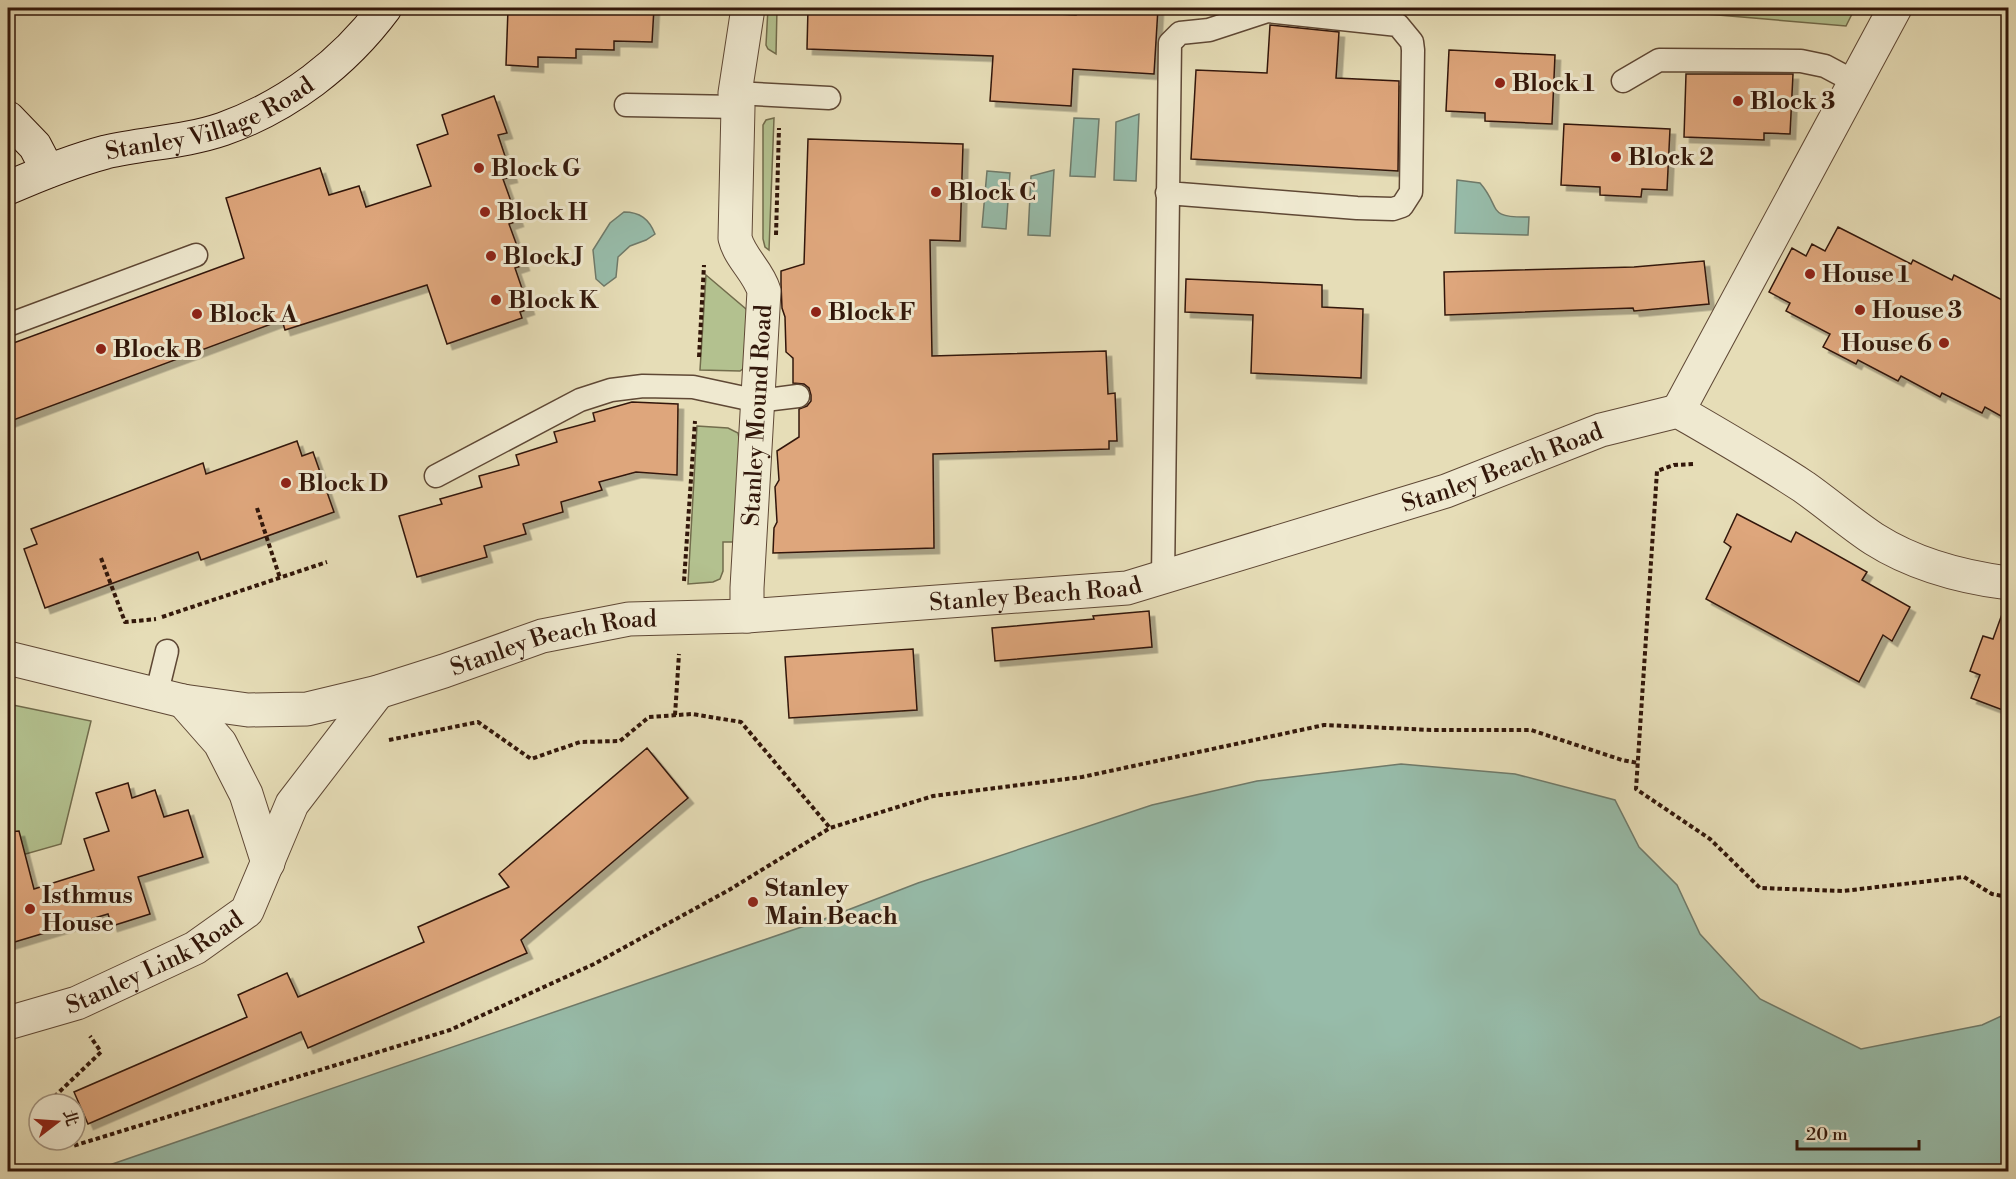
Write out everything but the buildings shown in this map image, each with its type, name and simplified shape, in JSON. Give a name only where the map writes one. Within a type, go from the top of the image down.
[{"type":"street","name":"Stanley Village Road","points":[[8,188],[48,171],[107,152],[221,130],[277,105],[328,69],[371,26],[385,8]]},
{"type":"street","name":"Stanley Mound Road","points":[[747,616],[764,291],[761,282],[737,248],[735,238],[737,100],[748,8]]},
{"type":"street","points":[[1895,8],[1854,98],[1678,411],[1763,460],[1875,540],[1896,551],[1933,567],[2008,583]]},
{"type":"street","points":[[8,118],[34,146],[48,171]]},
{"type":"street","name":"Stanley Beach Road","points":[[8,658],[170,699],[248,710],[307,709],[378,692],[542,636],[629,619],[747,616],[1127,588],[1446,492],[1601,430],[1678,411]]},
{"type":"street","name":"Stanley Link Road","points":[[8,1023],[77,1003],[195,948],[247,911],[292,804],[378,692]]},
{"type":"street","points":[[170,699],[220,743],[246,794],[268,863]]},
{"type":"lane","points":[[1163,577],[1167,193],[1170,44],[1180,33],[1209,30],[1267,11],[1398,25],[1412,42],[1410,192],[1402,206],[1393,209],[1357,208],[1167,193]]},
{"type":"lane","points":[[1623,81],[1659,60],[1801,61],[1825,66],[1854,98]]},
{"type":"lane","points":[[626,105],[829,98]]},
{"type":"lane","points":[[8,325],[196,255]]},
{"type":"lane","points":[[436,476],[580,400],[611,390],[643,386],[697,388],[758,401],[798,396]]},
{"type":"lane","points":[[167,651],[170,699]]},
{"type":"path","points":[[683,585],[704,258]]},
{"type":"path","points":[[1704,463],[1674,465],[1657,471],[1636,789],[1710,839],[1760,888],[1843,891],[1964,877],[1992,894],[2008,897]]},
{"type":"path","points":[[257,508],[280,578]]},
{"type":"path","points":[[101,558],[125,622],[160,618],[327,562]]},
{"type":"path","points":[[156,628],[160,618]]},
{"type":"path","points":[[675,715],[679,652]]},
{"type":"path","points":[[386,741],[478,722],[531,759],[580,742],[620,741],[649,717],[692,714],[741,722],[830,828]]},
{"type":"path","points":[[87,1142],[450,1030],[594,964],[729,890],[830,828],[933,796],[1082,777],[1324,725],[1431,730],[1532,730],[1622,760],[1638,763]]},
{"type":"path","points":[[59,1092],[101,1052],[89,1034]]},
{"type":"shaded area","points":[[768,8],[777,8],[776,54],[766,45]]},
{"type":"shaded area","points":[[1697,8],[1855,8],[1846,26],[1695,13]]},
{"type":"shaded area","points":[[1139,114],[1136,181],[1114,180],[1116,122]]},
{"type":"shaded area","points":[[774,118],[769,250],[765,247],[763,239],[763,125],[766,120]]},
{"type":"shaded area","points":[[1074,118],[1099,119],[1095,177],[1070,176]]},
{"type":"shaded area","points":[[1054,170],[1050,236],[1028,235],[1031,176]]},
{"type":"shaded area","points":[[987,171],[1010,173],[1006,229],[982,227]]},
{"type":"shaded area","points":[[1457,180],[1480,183],[1500,213],[1506,216],[1529,217],[1528,235],[1455,233]]},
{"type":"shaded area","points":[[624,212],[635,213],[643,217],[655,234],[630,246],[618,257],[616,277],[604,286],[596,279],[593,250],[610,223]]},
{"type":"shaded area","points":[[706,275],[748,313],[744,368],[740,371],[700,370]]},
{"type":"shaded area","points":[[697,426],[728,428],[738,433],[740,442],[734,542],[723,542],[723,571],[720,579],[713,582],[688,584]]},
{"type":"shaded area","points":[[8,704],[91,721],[61,844],[8,859]]},
{"type":"shaded area","points":[[1401,764],[1515,774],[1615,800],[1639,847],[1677,885],[1700,934],[1760,999],[1861,1049],[1982,1025],[2008,1013],[2008,1171],[92,1171],[819,921],[918,883],[1152,805],[1257,781]]},
{"type":"place","name":"Block 1","points":[[1500,83]]},
{"type":"place","name":"Block 3","points":[[1738,101]]},
{"type":"place","name":"Block 2","points":[[1616,157]]},
{"type":"place","name":"Block G","points":[[479,168]]},
{"type":"place","name":"Block C","points":[[936,192]]},
{"type":"place","name":"Block H","points":[[485,212]]},
{"type":"place","name":"Block J","points":[[491,256]]},
{"type":"place","name":"House 1","points":[[1810,274]]},
{"type":"place","name":"Block K","points":[[496,300]]},
{"type":"place","name":"House 3","points":[[1860,310]]},
{"type":"place","name":"Block F","points":[[816,312]]},
{"type":"place","name":"Block A","points":[[197,314]]},
{"type":"place","name":"House 6","points":[[1944,343]]},
{"type":"place","name":"Block B","points":[[101,349]]},
{"type":"place","name":"Block D","points":[[286,483]]},
{"type":"place","name":"Stanley Main Beach","points":[[753,902]]},
{"type":"place","name":"Isthmus House","points":[[30,909]]}]
